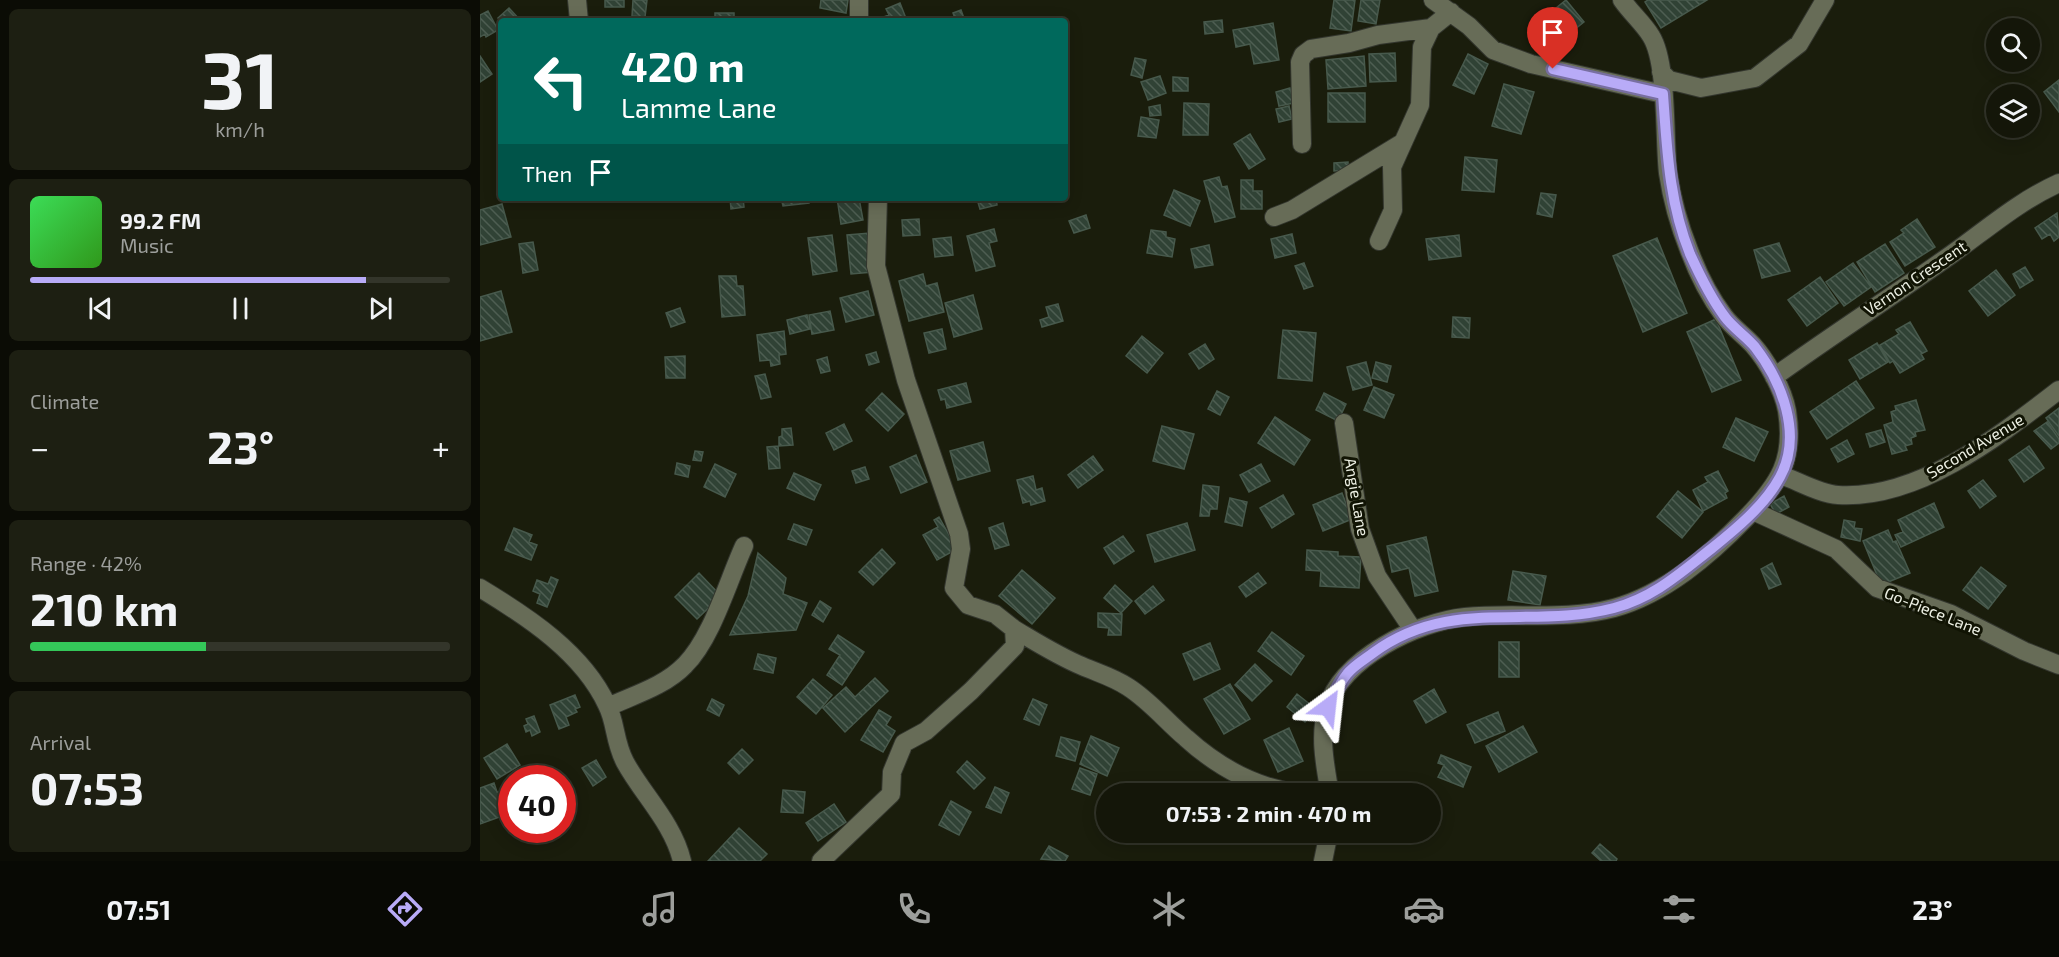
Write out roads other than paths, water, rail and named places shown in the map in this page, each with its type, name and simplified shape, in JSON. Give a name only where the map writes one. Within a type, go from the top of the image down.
[{"type":"street","points":[[577,0],[579,18]]},
{"type":"street","points":[[859,0],[859,18]]},
{"type":"street","points":[[1433,0],[1451,12],[1493,50],[1531,64],[1663,94]]},
{"type":"street","points":[[1328,783],[1322,749],[1328,707],[1348,672],[1379,649],[1413,630],[1463,617],[1573,616],[1615,608],[1656,593],[1727,537],[1765,500],[1781,475],[1790,447],[1787,409],[1774,377],[1754,346],[1726,319],[1708,294],[1690,254],[1676,217],[1668,172],[1661,72],[1652,37],[1622,0]]},
{"type":"street","points":[[1661,72],[1669,80],[1701,88],[1755,78],[1799,44],[1825,0]]},
{"type":"street","points":[[1379,241],[1393,210],[1392,167],[1420,105],[1422,47],[1431,28],[1451,12]]},
{"type":"street","points":[[1302,144],[1300,62],[1303,55],[1311,49],[1378,35],[1431,28]]},
{"type":"street","points":[[1274,217],[1292,210],[1402,143]]},
{"type":"street","name":"Vernon Crescent","points":[[1774,377],[1845,325],[1951,255],[2031,195],[2059,183]]},
{"type":"street","points":[[878,201],[876,266],[906,380],[959,534],[962,549],[954,588],[968,605],[994,614],[1059,656],[1109,675],[1128,687],[1150,702],[1185,738],[1217,763],[1261,783]]},
{"type":"street","name":"Second Avenue","points":[[1781,475],[1836,495],[1890,490],[1934,474],[2021,420],[2059,390]]},
{"type":"street","name":"Angie Lane","points":[[1344,423],[1360,529],[1377,576],[1413,630]]},
{"type":"street","name":"Go-Piece Lane","points":[[1753,511],[1836,549],[1877,588],[1951,614],[2024,651],[2059,665]]},
{"type":"street","points":[[608,707],[655,686],[685,665],[702,641],[744,546]]},
{"type":"street","points":[[480,588],[529,620],[568,652],[590,675],[608,707],[618,748],[677,844],[682,861]]},
{"type":"street","points":[[821,861],[891,794],[892,772],[904,743],[926,730],[971,691],[1015,646],[1014,629]]},
{"type":"street","points":[[1323,861],[1327,843]]}]
